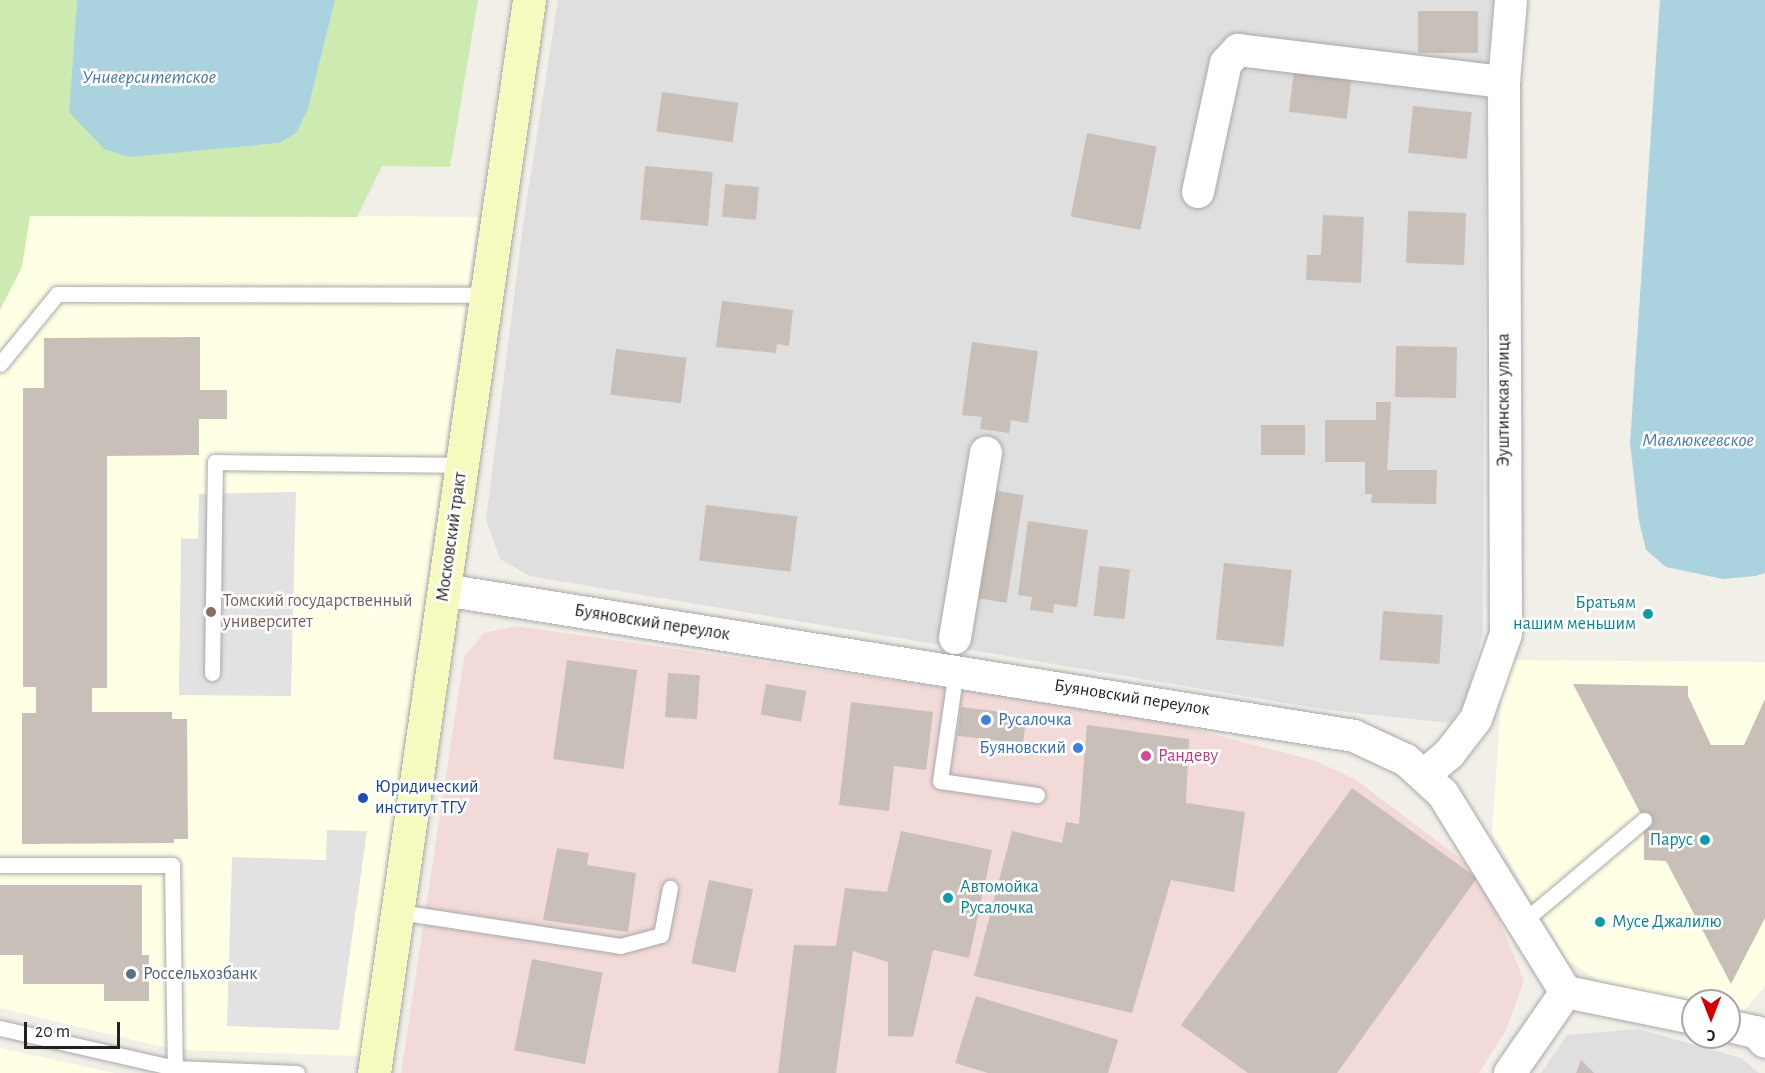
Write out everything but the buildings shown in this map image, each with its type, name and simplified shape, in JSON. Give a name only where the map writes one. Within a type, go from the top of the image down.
[{"type":"main road","name":"Московский тракт","points":[[374,1073],[529,0]]},
{"type":"street","name":"Эуштинская улица","points":[[1424,775],[1449,754],[1476,719],[1506,634],[1504,82],[1511,0]]},
{"type":"street","points":[[1198,192],[1226,63],[1238,50],[1504,82]]},
{"type":"street","points":[[955,638],[986,453]]},
{"type":"street","name":"Буяновский переулок","points":[[444,591],[1325,728],[1380,745],[1424,775],[1458,814],[1566,992]]},
{"type":"street","points":[[1510,1073],[1566,992],[1681,1016]]},
{"type":"lane","points":[[0,364],[57,294],[486,295]]},
{"type":"lane","points":[[212,673],[215,462],[462,465]]},
{"type":"lane","points":[[956,670],[940,781],[1037,795]]},
{"type":"lane","points":[[1524,921],[1644,820]]},
{"type":"lane","points":[[0,865],[172,865],[175,1068]]},
{"type":"lane","points":[[399,912],[620,946],[661,935],[670,888]]},
{"type":"lane","points":[[1,1030],[175,1068],[297,1073]]},
{"type":"shaded area","points":[[558,0],[1494,0],[1486,78],[1483,632],[1466,701],[1450,723],[1327,710],[530,576],[500,559],[486,520],[524,218]]},
{"type":"shaded area","name":"Томский государственный университет","points":[[0,214],[478,217],[360,1056],[176,1050],[0,1008]]},
{"type":"shaded area","points":[[296,492],[291,696],[179,695],[181,538],[198,539],[199,494]]},
{"type":"shaded area","points":[[516,626],[1152,718],[1316,761],[1356,780],[1481,874],[1524,981],[1506,1030],[1479,1073],[401,1073],[464,657],[484,633]]},
{"type":"shaded area","points":[[1504,660],[1765,662],[1765,986],[1742,1013],[1741,989],[1681,989],[1681,999],[1601,982],[1568,961],[1492,833]]},
{"type":"shaded area","points":[[327,830],[367,831],[339,1030],[227,1026],[232,857],[326,860]]},
{"type":"shaded area","points":[[1638,1029],[1681,1041],[1681,1049],[1709,1049],[1741,1058],[1759,1073],[1541,1073],[1567,1035]]},
{"type":"shaded area","points":[[0,1048],[115,1073],[0,1073]]},
{"type":"green space","points":[[0,0],[77,0],[69,112],[206,149],[279,143],[308,109],[335,0],[478,0],[450,167],[382,166],[357,217],[30,216],[22,267],[0,310]]},
{"type":"water","name":"Университетское","points":[[77,0],[335,0],[308,109],[296,133],[279,143],[129,157],[104,149],[69,112]]},
{"type":"water","name":"Мавлюкеевское","points":[[1660,0],[1765,0],[1765,573],[1756,576],[1723,579],[1666,567],[1646,550],[1639,521],[1630,443]]},
{"type":"place","name":"Томский государственный университет","points":[[211,612]]},
{"type":"place","name":"Братьям нашим меньшим","points":[[1648,614]]},
{"type":"place","name":"Русалочка","points":[[986,720]]},
{"type":"place","name":"Буяновский","points":[[1078,748]]},
{"type":"place","name":"Рандеву","points":[[1146,756]]},
{"type":"place","name":"Юридический институт ТГУ","points":[[363,798]]},
{"type":"place","name":"Парус","points":[[1705,840]]},
{"type":"place","name":"Автомойка Русалочка","points":[[948,898]]},
{"type":"place","name":"Мусе Джалилю","points":[[1600,922]]},
{"type":"place","name":"Россельхозбанк","points":[[131,974]]}]
